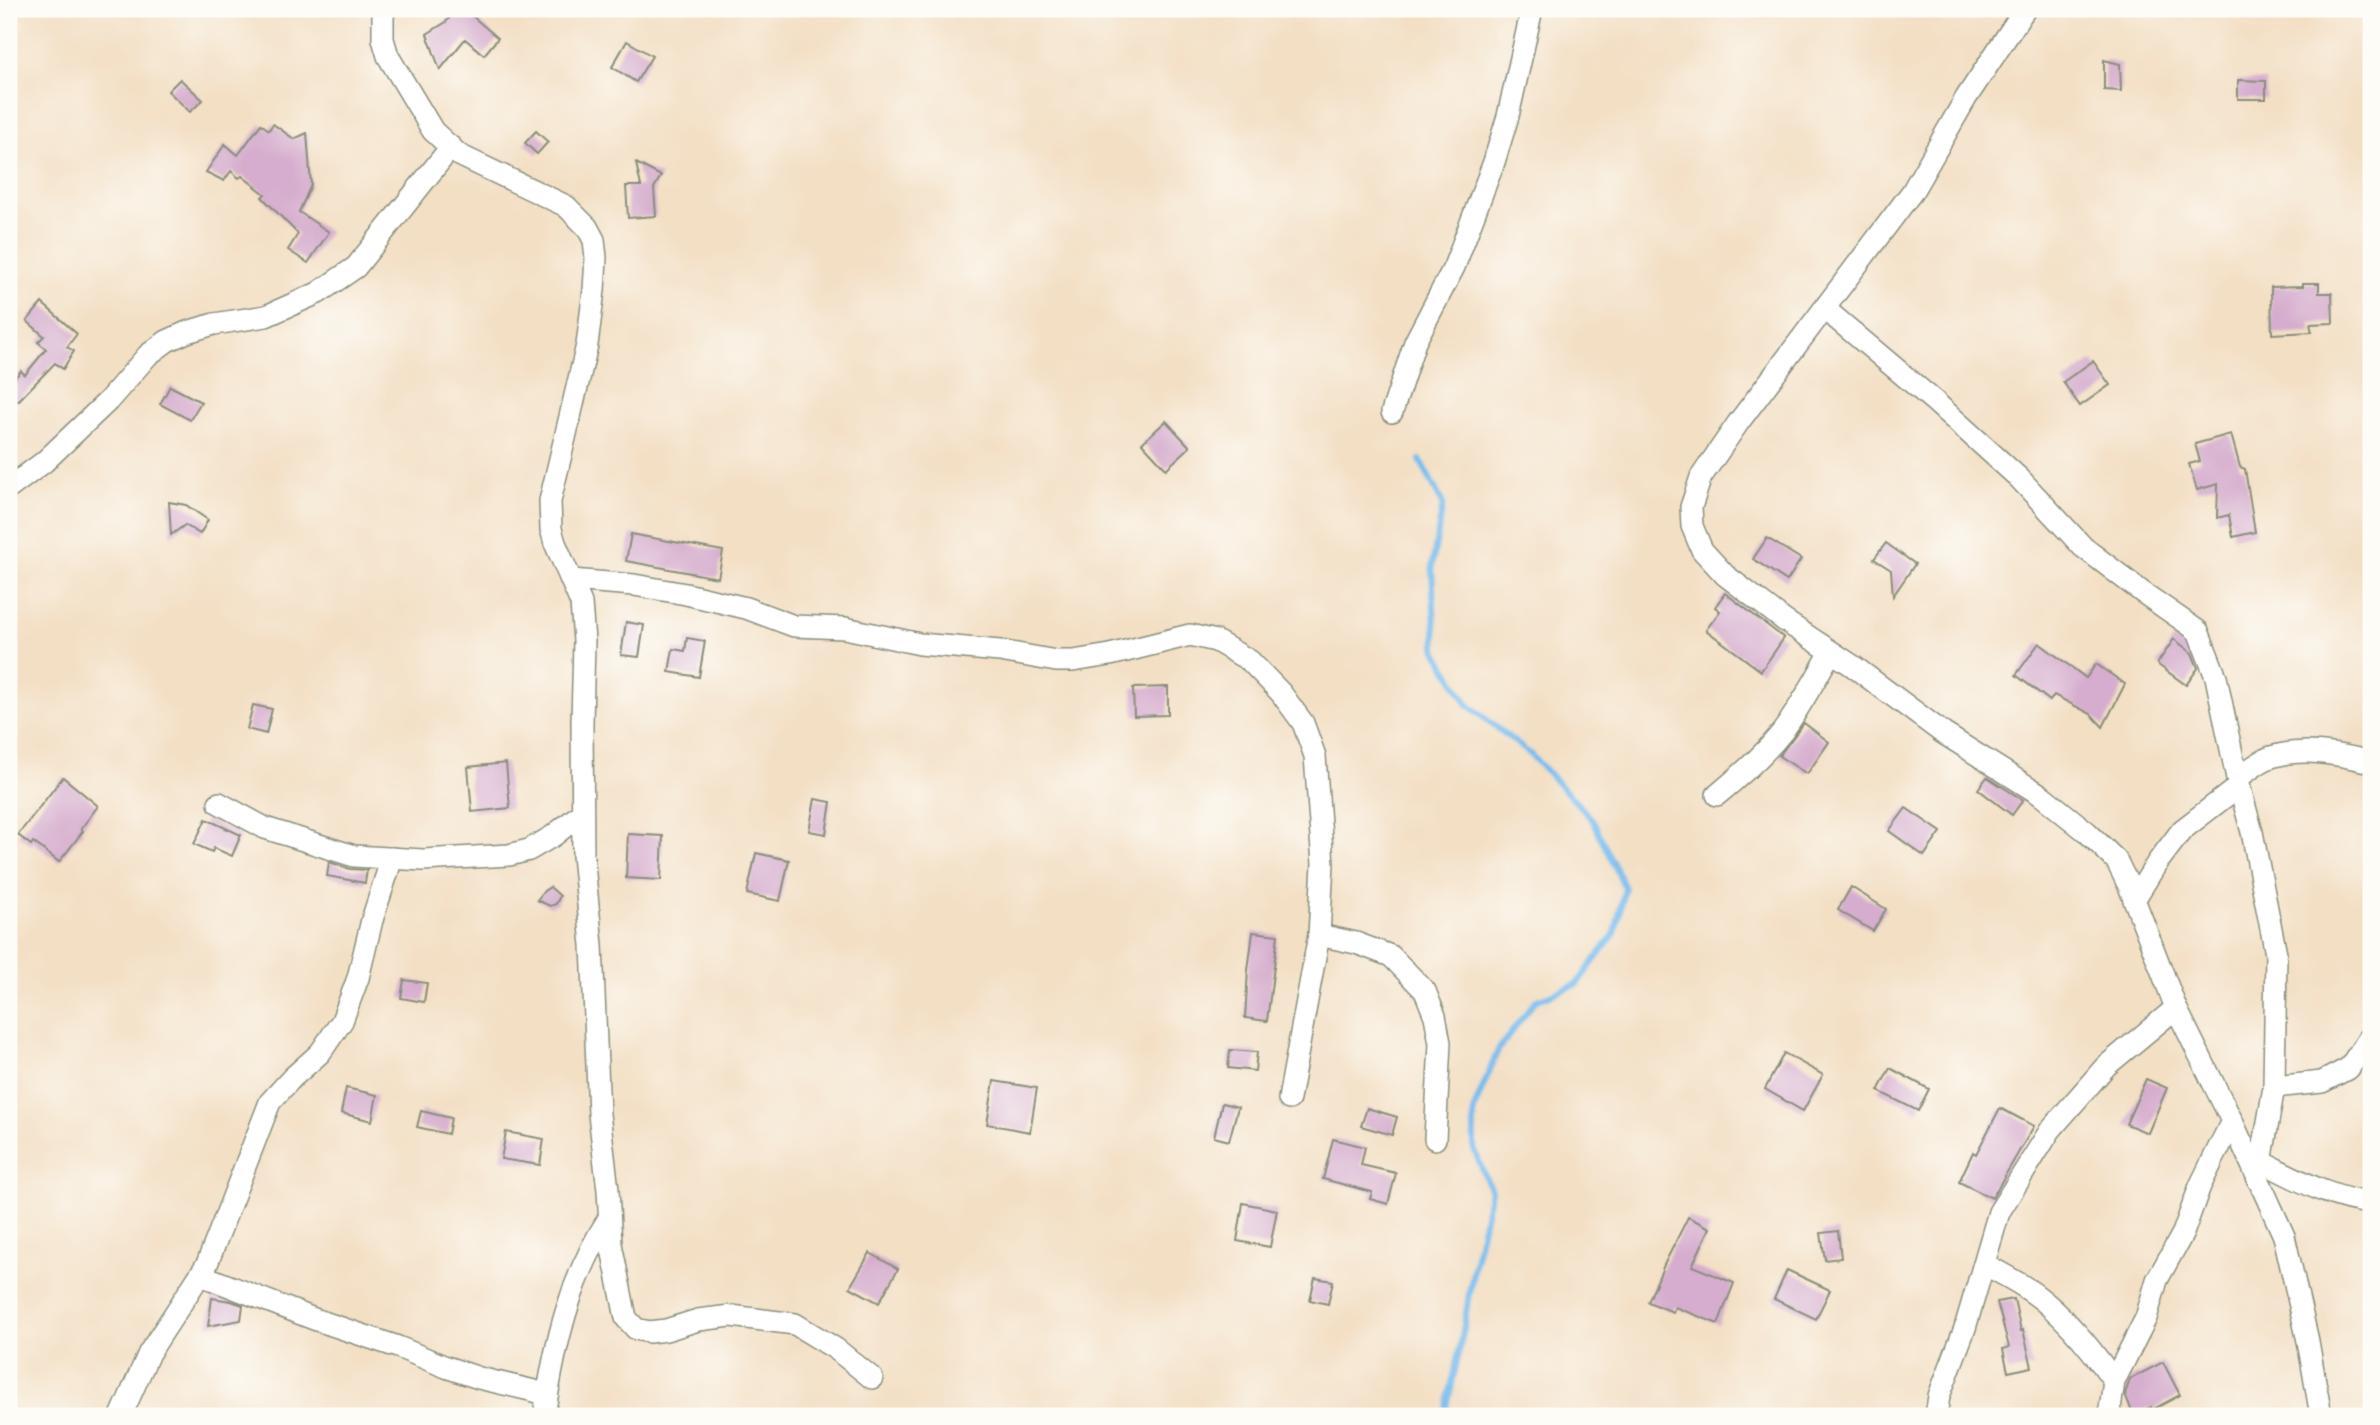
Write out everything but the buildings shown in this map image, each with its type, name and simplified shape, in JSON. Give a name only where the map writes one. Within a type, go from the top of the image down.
[{"type":"street","points":[[386,9],[383,15],[383,39],[388,56],[433,131],[459,155],[566,206],[587,227],[594,240],[596,258],[587,345],[550,501],[551,529],[581,603],[584,641],[583,855],[592,946],[599,1114],[611,1244],[626,1318],[636,1329],[649,1332],[666,1330],[698,1320],[731,1316],[795,1324],[836,1349],[872,1378]]},
{"type":"street","points":[[1392,412],[1415,342],[1454,267],[1494,162],[1508,116],[1532,9]]},
{"type":"street","points":[[2025,9],[1966,98],[1912,192],[1738,423],[1701,477],[1691,507],[1692,526],[1702,550],[1725,575],[1785,621],[1944,733],[2041,795],[2087,832],[2116,860],[2176,1008],[2260,1171],[2284,1236],[2308,1340],[2320,1416]]},
{"type":"street","points":[[9,488],[44,461],[108,401],[148,355],[167,341],[187,331],[214,324],[266,317],[318,293],[356,267],[451,147]]},
{"type":"street","points":[[1825,309],[2020,478],[2083,547],[2198,631],[2216,677],[2238,782],[2252,832],[2276,954],[2274,1087],[2260,1171]]},
{"type":"street","points":[[570,580],[634,585],[686,594],[746,608],[794,626],[845,628],[920,644],[1000,651],[1056,662],[1110,655],[1190,635],[1216,641],[1250,661],[1281,693],[1303,723],[1315,756],[1324,864],[1319,935],[1289,1099]]},
{"type":"street","points":[[1717,796],[1782,732],[1831,652]]},
{"type":"street","points":[[2134,900],[2182,830],[2268,758],[2317,752],[2371,762]]},
{"type":"street","points":[[219,803],[265,828],[354,856],[423,860],[530,850],[582,813]]},
{"type":"street","points":[[121,1416],[149,1353],[207,1264],[271,1102],[292,1078],[320,1053],[342,1021],[358,978],[372,920],[392,858]]},
{"type":"street","points":[[1319,935],[1356,943],[1391,956],[1425,991],[1435,1016],[1440,1043],[1435,1139]]},
{"type":"street","points":[[1936,1416],[1939,1395],[1965,1328],[1999,1212],[2051,1129],[2106,1066],[2176,1008]]},
{"type":"street","points":[[2274,1087],[2322,1082],[2349,1069],[2371,1035]]},
{"type":"street","points":[[2109,1416],[2114,1381],[2146,1318],[2157,1280],[2183,1233],[2200,1186],[2232,1121]]},
{"type":"street","points":[[2260,1171],[2321,1191],[2371,1202]]},
{"type":"street","points":[[544,1416],[565,1311],[591,1245],[609,1218]]},
{"type":"street","points":[[1984,1264],[2025,1287],[2053,1311],[2094,1352],[2114,1381]]},
{"type":"street","points":[[201,1275],[446,1367],[479,1378],[547,1394]]},
{"type":"waterway","points":[[1420,460],[1443,504],[1432,566],[1436,650],[1468,705],[1530,754],[1592,819],[1625,888],[1615,933],[1577,984],[1535,1001],[1498,1050],[1474,1109],[1474,1149],[1491,1191],[1445,1416]]}]
